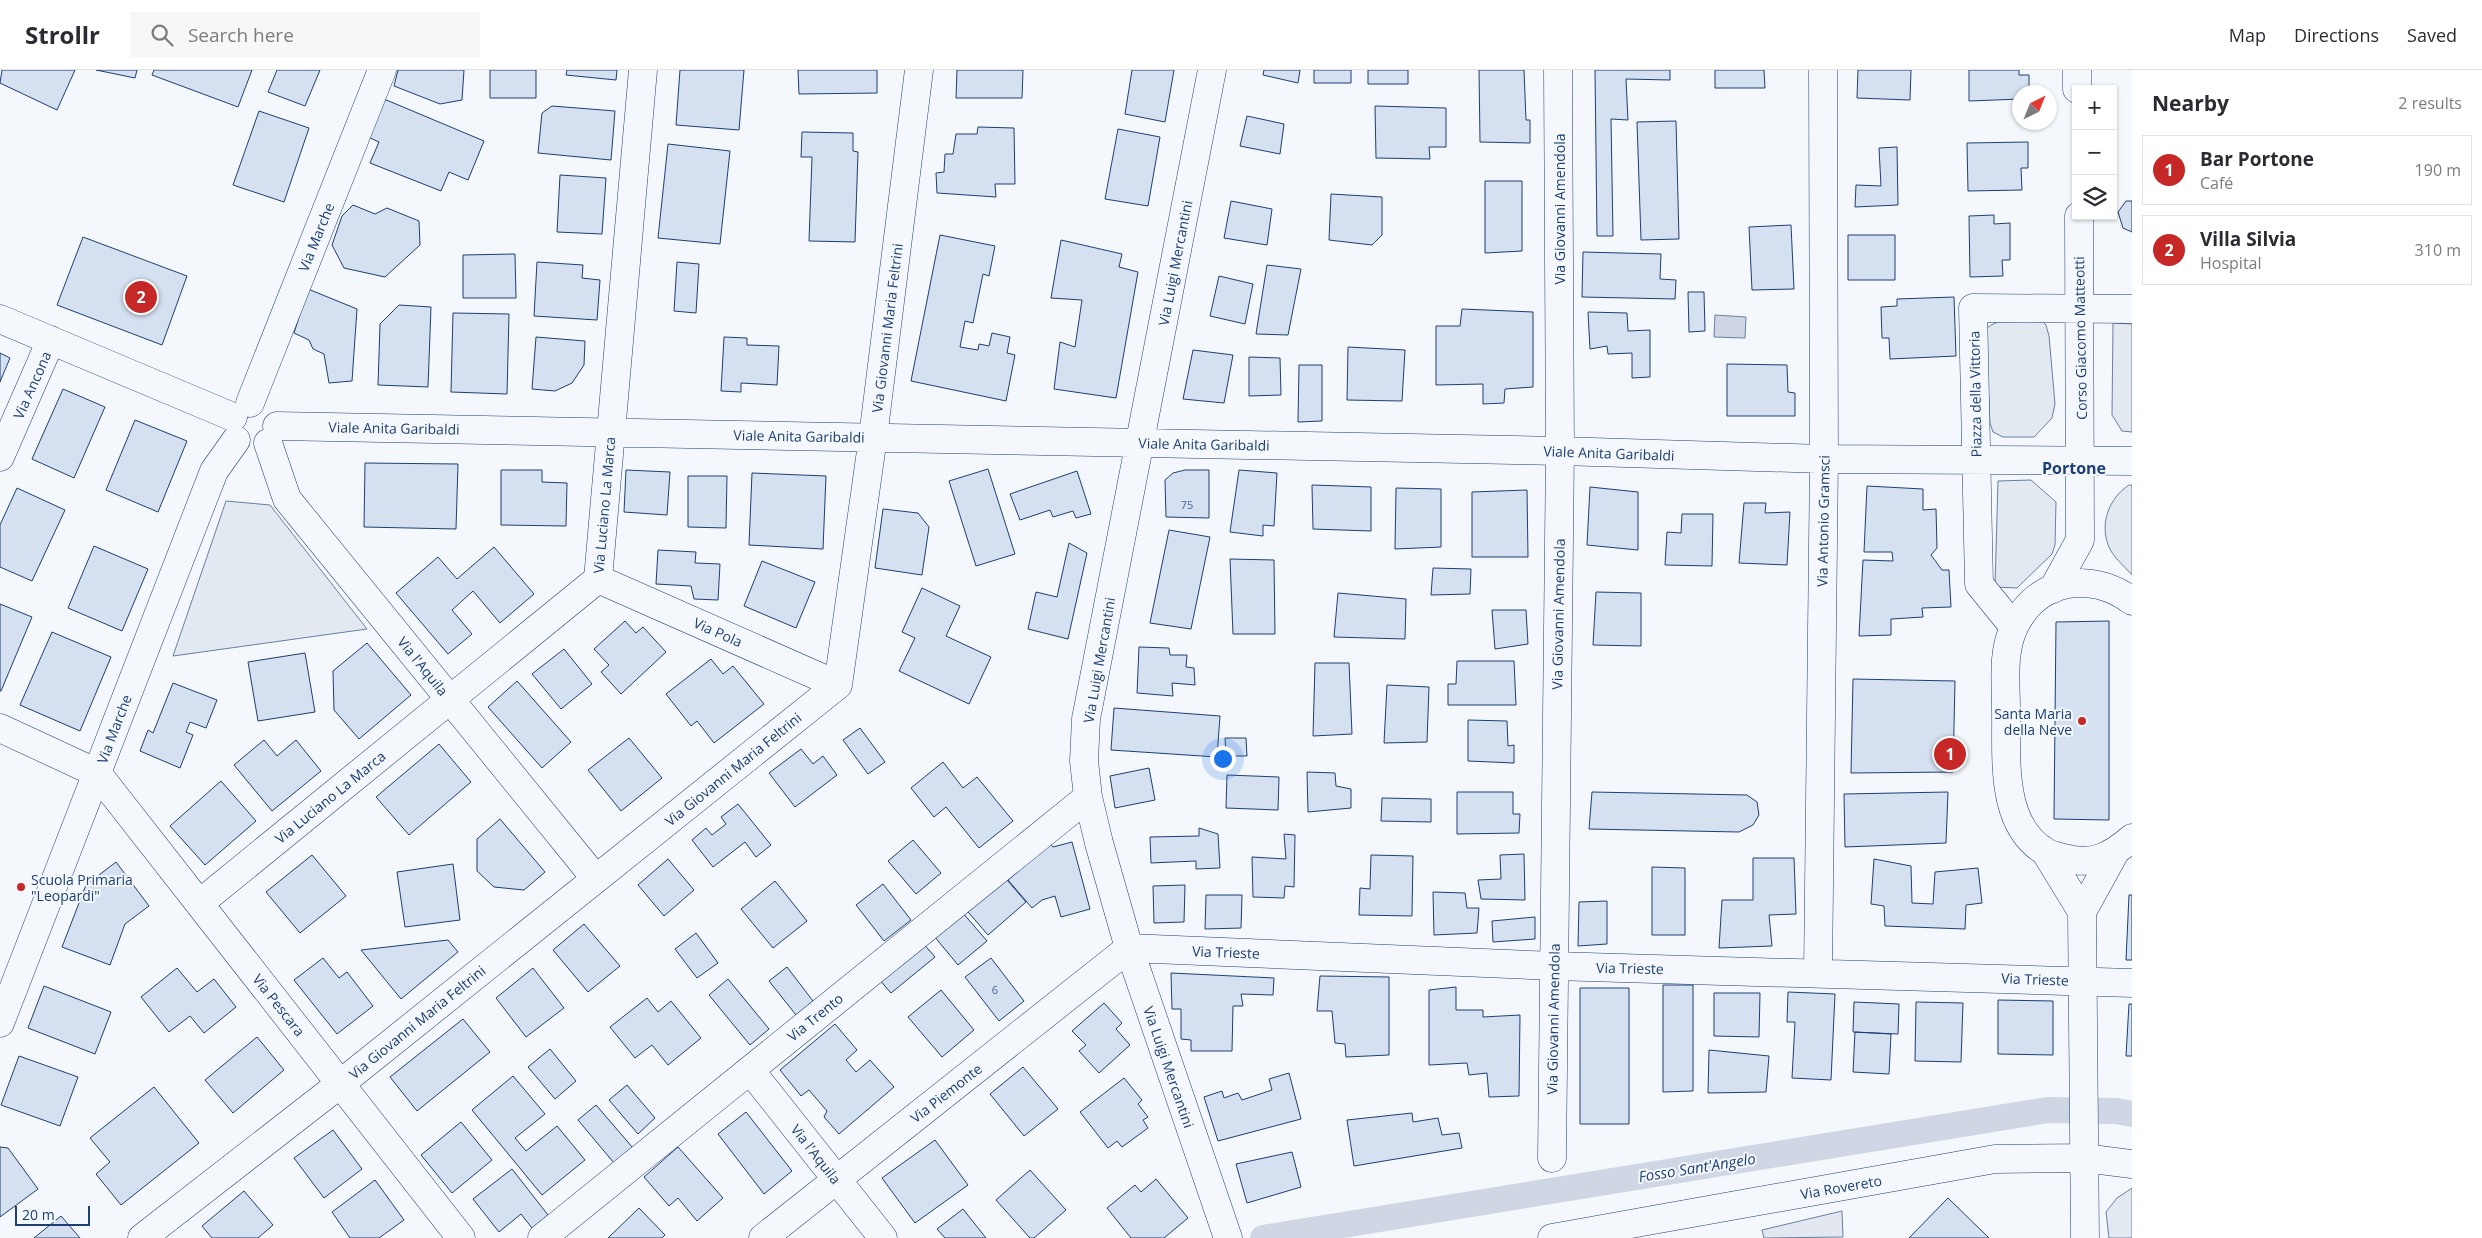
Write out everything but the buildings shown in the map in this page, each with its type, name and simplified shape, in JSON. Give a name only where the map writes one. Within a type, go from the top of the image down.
[{"type":"street","name":"Via Marche","points":[[0,1023],[214,471],[239,420],[382,70]]},
{"type":"street","name":"Via Luciano La Marca","points":[[200,903],[598,579],[643,70]]},
{"type":"street","name":"Via Giovanni Maria Feltrini","points":[[142,1238],[340,1084],[838,685],[873,437],[919,70]]},
{"type":"street","name":"Via Luigi Mercantini","points":[[1212,70],[1086,719],[1084,761],[1088,797],[1129,948],[1218,1233]]},
{"type":"street","name":"Via Giovanni Amendola","points":[[1552,1158],[1560,452],[1558,70]]},
{"type":"street","name":"Via Antonio Gramsci","points":[[1818,973],[1824,459],[1823,70]]},
{"type":"street","points":[[2077,70],[2077,85]]},
{"type":"street","name":"Corso Giacomo Matteotti","points":[[2079,220],[2082,460]]},
{"type":"street","name":"Piazza della Vittoria","points":[[2014,627],[1979,584],[1973,308],[2132,309]]},
{"type":"street","points":[[0,319],[239,420]]},
{"type":"street","name":"Via Ancona","points":[[0,456],[51,340]]},
{"type":"street","points":[[257,403],[269,408],[273,413],[272,435],[255,448],[241,445],[239,420],[257,403]]},
{"type":"street","name":"Viale Anita Garibaldi","points":[[272,435],[610,433],[873,437],[1824,459],[2132,461]]},
{"type":"street","name":"Via l'Aquila","points":[[272,435],[287,499],[596,879]]},
{"type":"street","points":[[2053,589],[2080,540],[2082,460]]},
{"type":"street","points":[[2080,540],[2106,586]]},
{"type":"street","name":"Via Pola","points":[[598,579],[838,685]]},
{"type":"street","points":[[2085,1238],[2082,912],[2046,853],[2022,830],[2007,790],[2006,652],[2014,627],[2039,597],[2053,589],[2077,581],[2106,586],[2132,601]]},
{"type":"street","points":[[0,728],[97,773]]},
{"type":"street","name":"Via Pescara","points":[[97,773],[460,1238]]},
{"type":"street","name":"Via Trento","points":[[542,1238],[1088,797]]},
{"type":"street","points":[[2046,853],[2081,862],[2123,846]]},
{"type":"street","points":[[2082,912],[2123,846]]},
{"type":"street","name":"Via Trieste","points":[[1129,948],[1554,966],[2132,983]]},
{"type":"street","name":"Via Piemonte","points":[[763,1238],[1129,948]]},
{"type":"street","name":"Via l'Aquila","points":[[750,1070],[883,1238]]},
{"type":"street","name":"Via Rovereto","points":[[1552,1238],[1995,1159],[2084,1158],[2132,1164]]},
{"type":"shaded area","points":[[1715,315],[1746,317],[1745,338],[1714,337]]},
{"type":"shaded area","points":[[2040,319],[2046,325],[2049,336],[2055,404],[2052,418],[2034,437],[2003,437],[1993,432],[1990,423],[1985,330],[2004,320]]},
{"type":"shaded area","points":[[2113,323],[2132,324],[2132,432],[2122,431],[2112,415]]},
{"type":"shaded area","points":[[2031,480],[2056,502],[2055,545],[2052,554],[2017,588],[1995,587],[1998,481]]},
{"type":"shaded area","points":[[2132,485],[2132,575],[2111,551],[2105,529],[2111,504],[2122,490]]},
{"type":"shaded area","points":[[226,501],[270,505],[367,629],[173,656]]},
{"type":"shaded area","points":[[2132,1188],[2132,1238],[2109,1238],[2106,1212],[2117,1198]]},
{"type":"shaded area","points":[[1842,1211],[1843,1237],[1764,1238],[1762,1230]]},
{"type":"waterway","name":"Fosso Sant'Angelo","points":[[1263,1238],[2048,1110],[2116,1111],[2132,1114]]},
{"type":"place","name":"Villa Silvia","points":[[141,297]]},
{"type":"place","name":"Santa Maria della Neve","points":[[2082,721]]},
{"type":"place","name":"Bar Portone","points":[[1950,754]]},
{"type":"place","name":"Scuola Primaria \"Leopardi\"","points":[[21,887]]},
{"type":"district","name":"Portone","points":[[2074,468]]}]
